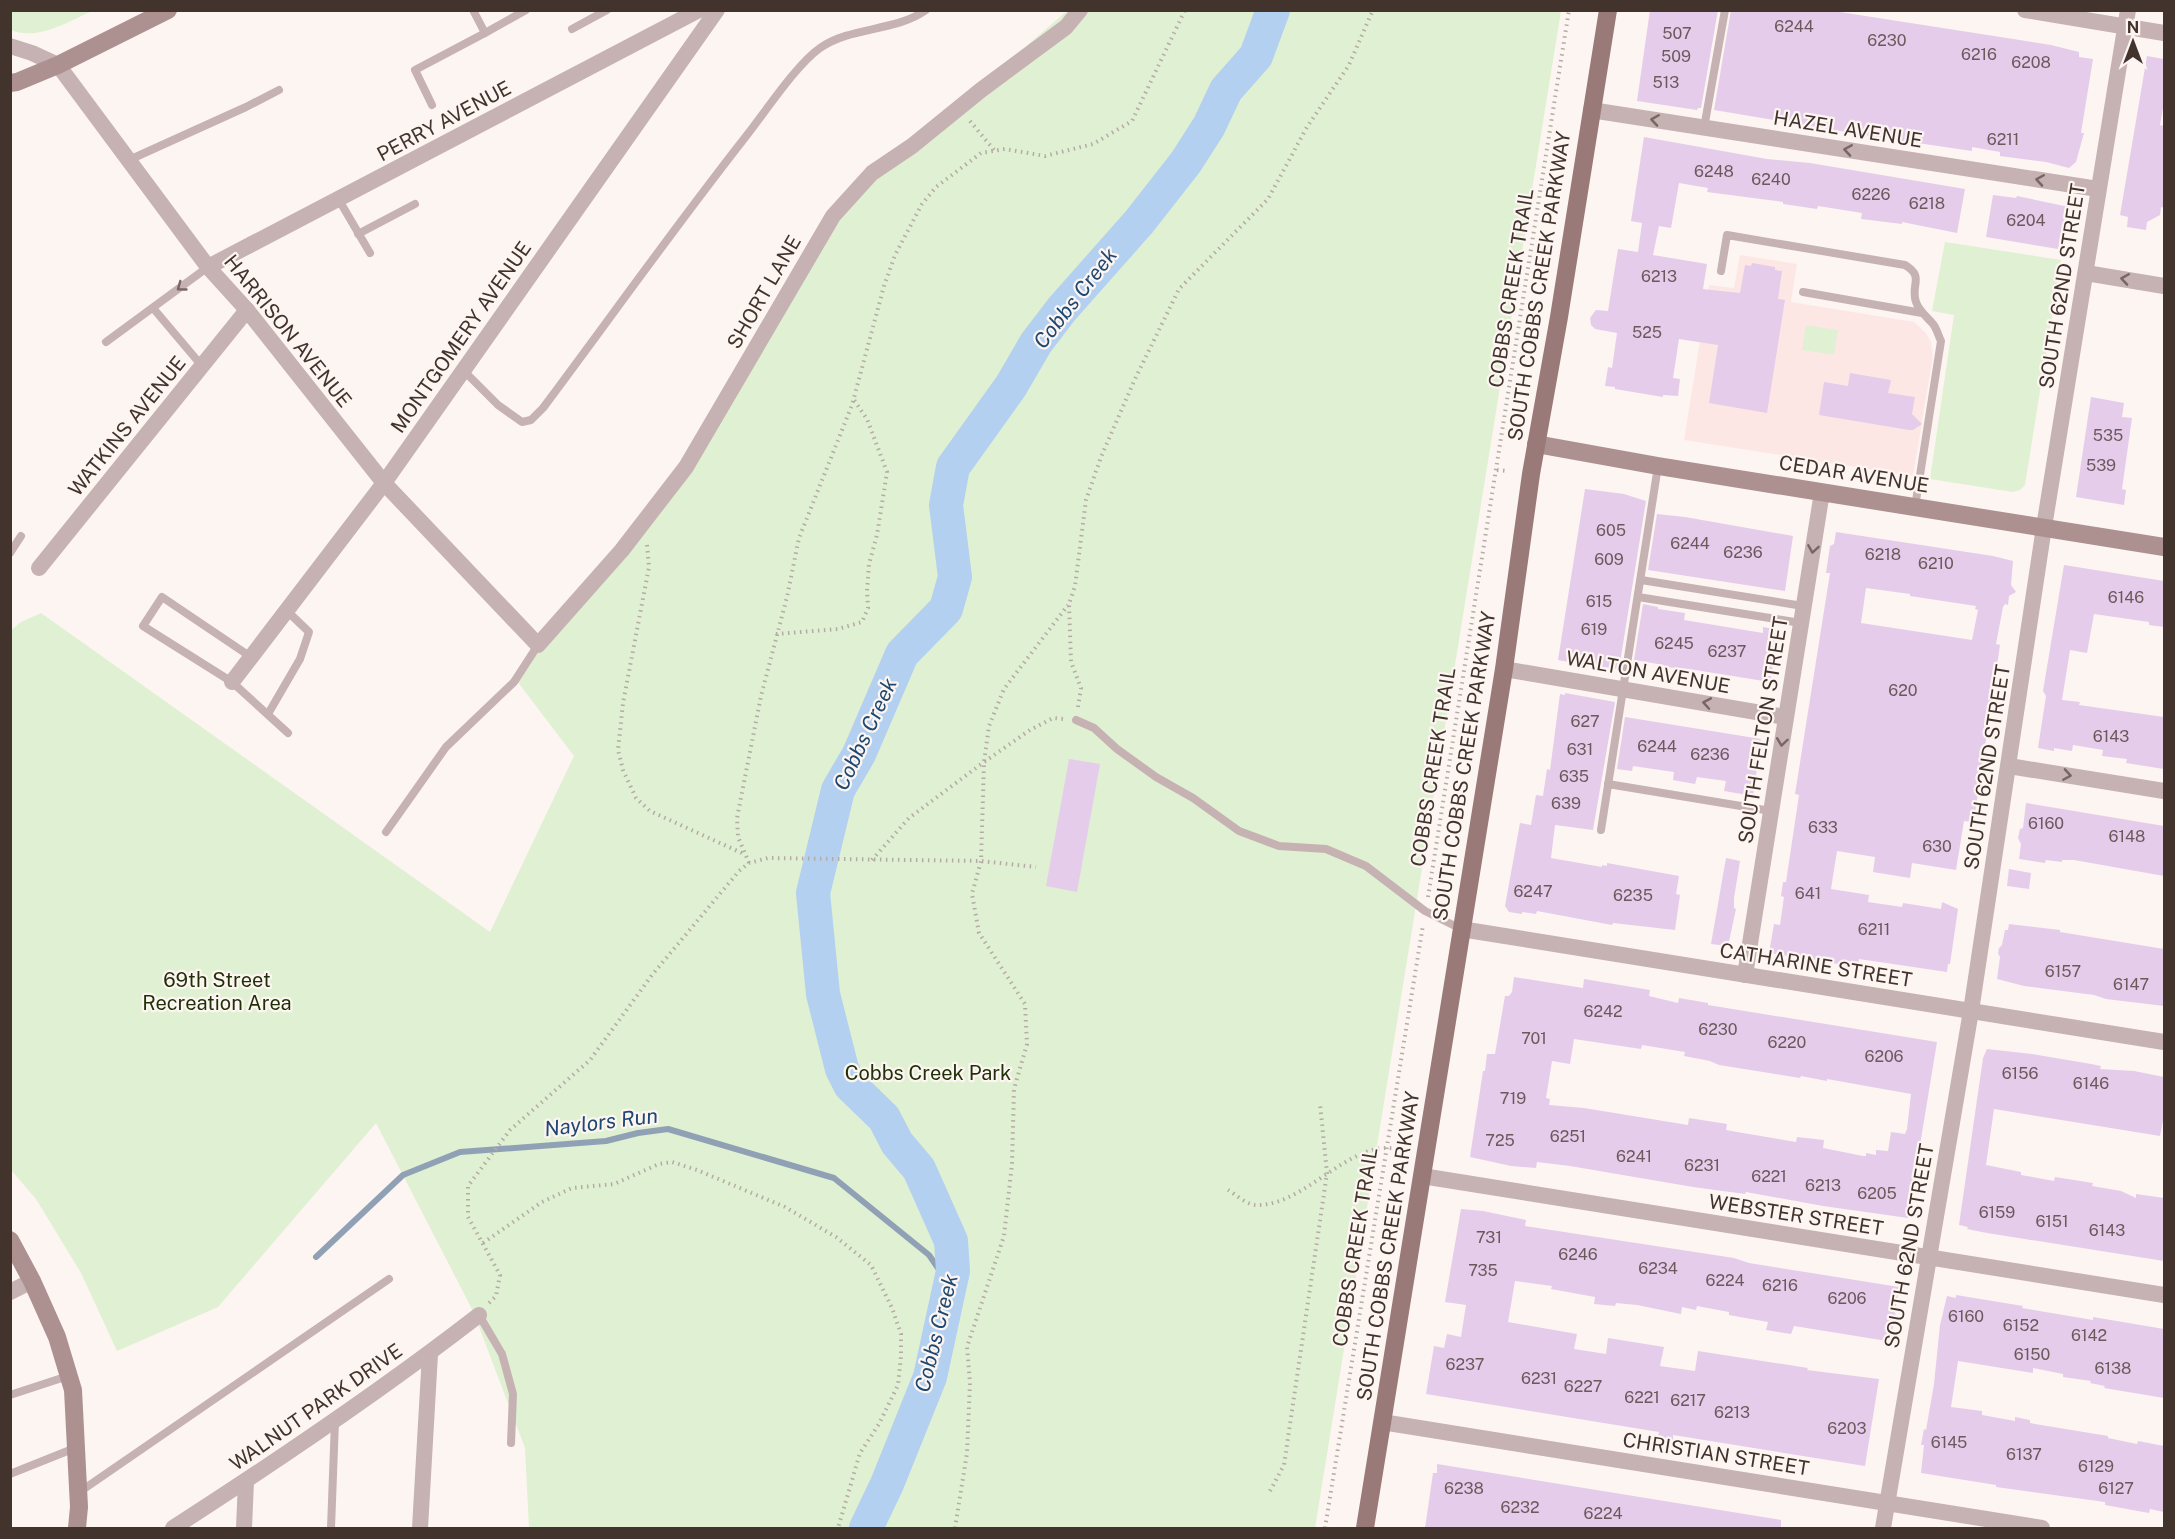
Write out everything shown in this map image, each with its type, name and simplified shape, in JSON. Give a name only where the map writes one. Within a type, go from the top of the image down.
[{"type":"main road","name":"SOUTH COBBS CREEK PARKWAY","points":[[1365,1528],[1504,669],[1536,444],[1559,317],[1608,10]]},
{"type":"street","points":[[10,83],[58,65],[168,10]]},
{"type":"street","name":"PERRY AVENUE","points":[[208,267],[699,10]]},
{"type":"street","name":"MONTGOMERY AVENUE","points":[[232,682],[384,483],[717,10]]},
{"type":"street","name":"SHORT LANE","points":[[538,645],[622,550],[686,467],[833,216],[872,173],[912,146],[959,107],[1066,27],[1080,10]]},
{"type":"street","points":[[2025,10],[2126,19],[2164,33]]},
{"type":"street","name":"SOUTH 62ND STREET","points":[[1883,1528],[1971,1011],[2044,527],[2126,19]]},
{"type":"street","name":"HARRISON AVENUE","points":[[10,46],[58,65],[208,267],[248,310],[384,483],[538,645]]},
{"type":"street","name":"HAZEL AVENUE","points":[[1591,110],[2098,189]]},
{"type":"street","points":[[2086,273],[2164,286]]},
{"type":"street","name":"WATKINS AVENUE","points":[[39,568],[248,310]]},
{"type":"street","name":"CEDAR AVENUE","points":[[1536,444],[1658,466],[2164,547]]},
{"type":"street","name":"SOUTH FELTON STREET","points":[[1745,975],[1822,492]]},
{"type":"street","name":"WALTON AVENUE","points":[[1504,669],[1785,717]]},
{"type":"street","points":[[2009,766],[2164,790]]},
{"type":"street","name":"CATHARINE STREET","points":[[1461,929],[2164,1042]]},
{"type":"street","name":"WEBSTER STREET","points":[[1422,1176],[2164,1295]]},
{"type":"street","points":[[10,1240],[32,1281],[57,1337],[73,1390],[78,1493],[77,1528]]},
{"type":"street","points":[[10,1292],[32,1281]]},
{"type":"street","name":"WALNUT PARK DRIVE","points":[[173,1528],[246,1481],[430,1354],[479,1316]]},
{"type":"street","points":[[420,1528],[430,1354]]},
{"type":"street","name":"CHRISTIAN STREET","points":[[1382,1422],[2043,1528]]},
{"type":"street","points":[[244,1528],[246,1481]]},
{"type":"lane","points":[[473,10],[485,33]]},
{"type":"lane","points":[[432,105],[415,70],[526,10]]},
{"type":"lane","points":[[572,29],[607,10]]},
{"type":"lane","points":[[463,370],[511,416],[522,422],[531,420],[543,408],[731,155],[800,69],[820,49],[842,37],[913,18],[926,10]]},
{"type":"lane","points":[[1704,128],[1725,10]]},
{"type":"lane","points":[[129,160],[279,90]]},
{"type":"lane","points":[[339,200],[370,253]]},
{"type":"lane","points":[[358,234],[415,204]]},
{"type":"lane","points":[[1721,271],[1727,235],[1905,265],[1914,270],[1917,277],[1914,295],[1916,304],[1935,326],[1941,341],[1915,507]]},
{"type":"lane","points":[[106,342],[208,267]]},
{"type":"lane","points":[[1803,292],[1922,313]]},
{"type":"lane","points":[[153,308],[202,366]]},
{"type":"lane","points":[[1601,830],[1658,466]]},
{"type":"lane","points":[[10,553],[21,536]]},
{"type":"lane","points":[[1641,579],[1802,615]]},
{"type":"lane","points":[[251,657],[162,597],[143,626],[232,682],[288,733]]},
{"type":"lane","points":[[1638,597],[1802,615]]},
{"type":"lane","points":[[268,714],[300,659],[309,632],[286,610]]},
{"type":"lane","points":[[386,832],[446,747],[514,682],[538,645]]},
{"type":"lane","points":[[1076,720],[1094,728],[1117,749],[1156,777],[1193,798],[1239,831],[1279,846],[1326,849],[1366,866],[1425,911],[1461,929]]},
{"type":"lane","points":[[1608,784],[1771,811]]},
{"type":"lane","points":[[78,1493],[389,1279]]},
{"type":"lane","points":[[479,1316],[502,1354],[513,1394],[511,1443]]},
{"type":"lane","points":[[10,1395],[68,1376]]},
{"type":"lane","points":[[331,1528],[335,1419]]},
{"type":"lane","points":[[10,1474],[76,1448]]},
{"type":"path","points":[[749,863],[738,837],[737,818],[750,745],[776,633],[787,597],[799,538],[853,399],[884,286],[895,255],[922,204],[936,187],[981,153],[1005,148],[1045,156],[1093,144],[1132,121],[1185,10]]},
{"type":"path","points":[[955,1528],[967,1453],[970,1383],[967,1347],[1004,1236],[1012,1164],[1014,1089],[1027,1044],[1025,1004],[979,933],[972,894],[981,861],[984,762],[988,726],[1004,689],[1069,604],[1075,586],[1086,500],[1101,457],[1135,379],[1179,288],[1268,199],[1307,127],[1349,65],[1373,10]]},
{"type":"path","name":"COBBS CREEK TRAIL","points":[[1325,1528],[1497,470],[1569,10]]},
{"type":"path","points":[[959,107],[994,150]]},
{"type":"path","points":[[776,633],[846,627],[862,622],[868,608],[869,564],[877,535],[887,472],[867,419],[853,399]]},
{"type":"path","points":[[1497,470],[1507,471]]},
{"type":"path","points":[[641,524],[648,550],[649,567],[623,703],[618,750],[623,770],[636,798],[650,811],[745,854]]},
{"type":"path","points":[[872,860],[909,818],[1030,730],[1053,718],[1076,720],[1081,688],[1071,662],[1069,604]]},
{"type":"path","points":[[479,1316],[496,1296],[500,1275],[468,1217],[468,1186],[510,1131],[590,1060],[652,975],[739,871],[749,863],[768,858],[981,861],[1036,867]]},
{"type":"path","points":[[1270,1491],[1284,1465],[1327,1173],[1320,1104]]},
{"type":"path","points":[[1228,1190],[1254,1205],[1280,1202],[1327,1173],[1371,1150],[1387,1147],[1425,1152]]},
{"type":"path","points":[[483,1243],[542,1202],[572,1188],[615,1185],[659,1164],[672,1162],[697,1170],[785,1208],[836,1237],[871,1265],[892,1308],[901,1334],[898,1385],[879,1424],[860,1453],[838,1528]]},
{"type":"shaded area","points":[[1740,255],[1797,264],[1791,302],[1914,322],[1926,333],[1931,342],[1933,356],[1913,476],[1684,440],[1709,285],[1734,288]]},
{"type":"green space","points":[[10,11],[92,11],[52,29],[21,33],[11,30]]},
{"type":"green space","name":"Cobbs Creek Park","points":[[1067,11],[1561,11],[1315,1528],[529,1528],[525,1448],[473,1311],[376,1123],[218,1307],[117,1351],[81,1273],[36,1199],[11,1170],[10,631],[21,622],[41,613],[490,932],[574,756],[514,677],[716,417],[858,190]]},
{"type":"green space","points":[[1945,242],[2061,260],[2025,485],[2020,490],[2013,492],[1930,479],[1954,315],[1932,311]]},
{"type":"green space","points":[[1806,325],[1838,330],[1834,355],[1802,350]]},
{"type":"building","points":[[1650,10],[1718,10],[1701,108],[1697,110],[1637,101]]},
{"type":"building","points":[[1731,10],[1827,10],[2051,45],[2079,52],[2079,57],[2093,59],[2081,133],[2084,133],[2076,162],[2069,168],[2046,162],[2000,156],[2000,152],[1972,147],[1972,151],[1714,110]]},
{"type":"building","points":[[2147,56],[2164,59],[2164,102],[2160,125],[2164,126],[2164,208],[2161,207],[2160,215],[2147,222],[2146,230],[2127,227],[2128,217],[2120,215]]},
{"type":"building","points":[[1644,137],[1767,159],[1810,163],[1965,189],[1957,233],[1902,222],[1902,224],[1861,219],[1862,213],[1818,206],[1817,209],[1707,192],[1708,188],[1679,183],[1671,228],[1659,226],[1653,255],[1707,264],[1703,289],[1740,293],[1745,265],[1751,266],[1752,263],[1775,267],[1775,270],[1782,271],[1778,299],[1785,300],[1767,413],[1709,403],[1718,345],[1679,339],[1673,378],[1680,379],[1678,396],[1663,395],[1663,397],[1605,386],[1608,367],[1612,368],[1617,333],[1595,329],[1591,325],[1590,318],[1596,310],[1608,311],[1618,249],[1638,252],[1642,223],[1631,221]]},
{"type":"building","points":[[1993,195],[2016,198],[2017,196],[2069,207],[2062,245],[2059,244],[2058,249],[1986,237]]},
{"type":"building","points":[[1850,373],[1891,380],[1888,393],[1915,397],[1912,414],[1922,424],[1909,430],[1819,415],[1824,382],[1848,386]]},
{"type":"building","points":[[2091,397],[2124,403],[2122,417],[2132,418],[2122,489],[2126,490],[2124,505],[2076,497]]},
{"type":"building","points":[[1585,489],[1624,494],[1646,501],[1619,669],[1558,660]]},
{"type":"building","points":[[1657,514],[1793,536],[1785,591],[1648,570]]},
{"type":"building","points":[[1836,532],[2013,561],[2011,585],[2016,592],[2009,596],[2008,605],[2005,604],[2003,607],[1996,644],[2000,645],[1974,820],[1964,821],[1956,870],[1912,863],[1910,878],[1873,872],[1875,857],[1837,851],[1831,889],[1869,895],[1868,902],[1902,907],[1903,903],[1941,909],[1942,902],[1958,909],[1947,972],[1859,959],[1858,967],[1769,953],[1774,924],[1780,925],[1784,897],[1781,896],[1783,882],[1786,882],[1799,795],[1795,794],[1830,573],[1826,573],[1830,546],[1834,544]],"holes":[[[1866,588],[1910,594],[1910,596],[1976,606],[1975,609],[1978,610],[1972,640],[1861,623]]]},
{"type":"building","points":[[2064,565],[2164,581],[2164,627],[2149,625],[2149,622],[2094,614],[2087,653],[2070,650],[2062,700],[2080,702],[2079,705],[2164,717],[2164,769],[2126,763],[2127,759],[2102,756],[2103,750],[2073,745],[2072,751],[2038,748],[2046,696],[2043,691]]},
{"type":"building","points":[[1643,604],[1685,613],[1684,620],[1763,633],[1763,627],[1779,630],[1770,682],[1664,667],[1664,665],[1634,660]]},
{"type":"building","points":[[1565,693],[1615,702],[1593,830],[1555,825],[1551,858],[1602,867],[1602,865],[1607,866],[1607,863],[1679,876],[1676,894],[1680,895],[1675,930],[1613,923],[1612,925],[1537,911],[1536,914],[1522,912],[1522,914],[1509,912],[1505,906],[1520,823],[1531,825],[1536,795],[1543,796],[1547,769],[1550,770],[1560,694],[1565,695]]},
{"type":"building","points":[[1625,717],[1761,739],[1753,796],[1724,791],[1726,781],[1697,777],[1695,784],[1673,780],[1674,772],[1633,766],[1632,771],[1617,769]]},
{"type":"building","points":[[1069,759],[1100,764],[1077,892],[1046,886]]},
{"type":"building","points":[[2026,803],[2164,826],[2164,876],[2074,860],[2062,860],[2062,862],[2046,860],[2045,863],[2019,859],[2021,844],[2018,838],[2020,829],[2023,828]]},
{"type":"building","points":[[1726,858],[1740,861],[1734,898],[1736,909],[1728,946],[1711,944]]},
{"type":"building","points":[[2009,869],[2031,873],[2029,889],[2007,886]]},
{"type":"building","points":[[2009,924],[2060,930],[2060,932],[2164,949],[2164,1006],[2024,986],[1997,979],[1999,948]]},
{"type":"building","points":[[1514,977],[1583,988],[1584,979],[1650,990],[1649,996],[1678,1003],[1679,998],[1708,1003],[1708,1005],[1937,1042],[1908,1218],[1746,1192],[1745,1194],[1693,1187],[1570,1166],[1537,1162],[1536,1168],[1511,1166],[1470,1157],[1487,1054],[1495,1054],[1505,996],[1509,996],[1512,992]],"holes":[[[1574,1039],[1641,1049],[1642,1045],[1685,1052],[1684,1056],[1719,1065],[1800,1078],[1801,1076],[1827,1081],[1827,1079],[1911,1094],[1907,1129],[1905,1134],[1891,1132],[1888,1151],[1876,1150],[1876,1155],[1866,1153],[1866,1156],[1863,1156],[1823,1148],[1824,1140],[1797,1137],[1796,1142],[1726,1130],[1727,1124],[1689,1118],[1688,1125],[1584,1108],[1549,1105],[1550,1099],[1546,1098],[1552,1061],[1570,1064]]]},
{"type":"building","points":[[1987,1049],[2091,1064],[2101,1066],[2100,1069],[2134,1071],[2164,1077],[2164,1115],[2160,1136],[1994,1109],[1986,1165],[2054,1181],[2055,1177],[2093,1183],[2092,1186],[2121,1191],[2136,1198],[2136,1194],[2164,1198],[2164,1261],[1987,1233],[1959,1225],[1983,1058]]},
{"type":"building","points":[[1461,1209],[1526,1220],[1525,1226],[1734,1258],[1749,1263],[1899,1287],[1895,1313],[1896,1324],[1887,1341],[1794,1326],[1791,1334],[1766,1330],[1768,1322],[1697,1306],[1696,1310],[1682,1307],[1681,1314],[1637,1305],[1594,1304],[1595,1297],[1551,1289],[1552,1286],[1515,1281],[1508,1322],[1577,1334],[1574,1349],[1606,1354],[1608,1338],[1664,1347],[1660,1366],[1695,1371],[1698,1351],[1808,1368],[1807,1370],[1879,1379],[1865,1466],[1673,1435],[1673,1440],[1658,1436],[1659,1432],[1426,1394],[1434,1346],[1444,1348],[1447,1334],[1461,1337],[1466,1305],[1445,1302]]},
{"type":"building","points":[[1956,1295],[2093,1320],[2093,1317],[2164,1329],[2164,1398],[2104,1388],[2105,1386],[2090,1383],[2091,1381],[2063,1377],[2063,1374],[2033,1368],[2033,1373],[1958,1361],[1951,1407],[1982,1411],[1982,1415],[2015,1421],[2015,1417],[2030,1420],[2030,1423],[2108,1436],[2108,1438],[2137,1444],[2138,1441],[2164,1446],[2164,1512],[2150,1509],[2149,1513],[2105,1505],[2105,1502],[1996,1487],[1996,1485],[1921,1473],[1924,1445],[1921,1445],[1934,1384],[1940,1325],[1947,1296],[1956,1298]]},
{"type":"building","points":[[1437,1464],[1781,1520],[1781,1528],[1425,1528],[1433,1473],[1437,1473]]},
{"type":"waterway","name":"Cobbs Creek","points":[[866,1528],[887,1484],[930,1377],[953,1271],[951,1241],[919,1169],[897,1143],[884,1118],[850,1085],[842,1069],[823,994],[813,893],[838,790],[859,754],[902,654],[946,609],[955,577],[946,505],[953,467],[1011,386],[1036,343],[1062,309],[1139,222],[1186,162],[1209,126],[1226,90],[1256,56],[1273,10]]},
{"type":"waterway","name":"Naylors Run","points":[[316,1257],[403,1175],[460,1152],[606,1141],[668,1129],[834,1178],[929,1255],[949,1284]]},
{"type":"park label","name":"69th Street Recreation Area","points":[[217,992]]}]
